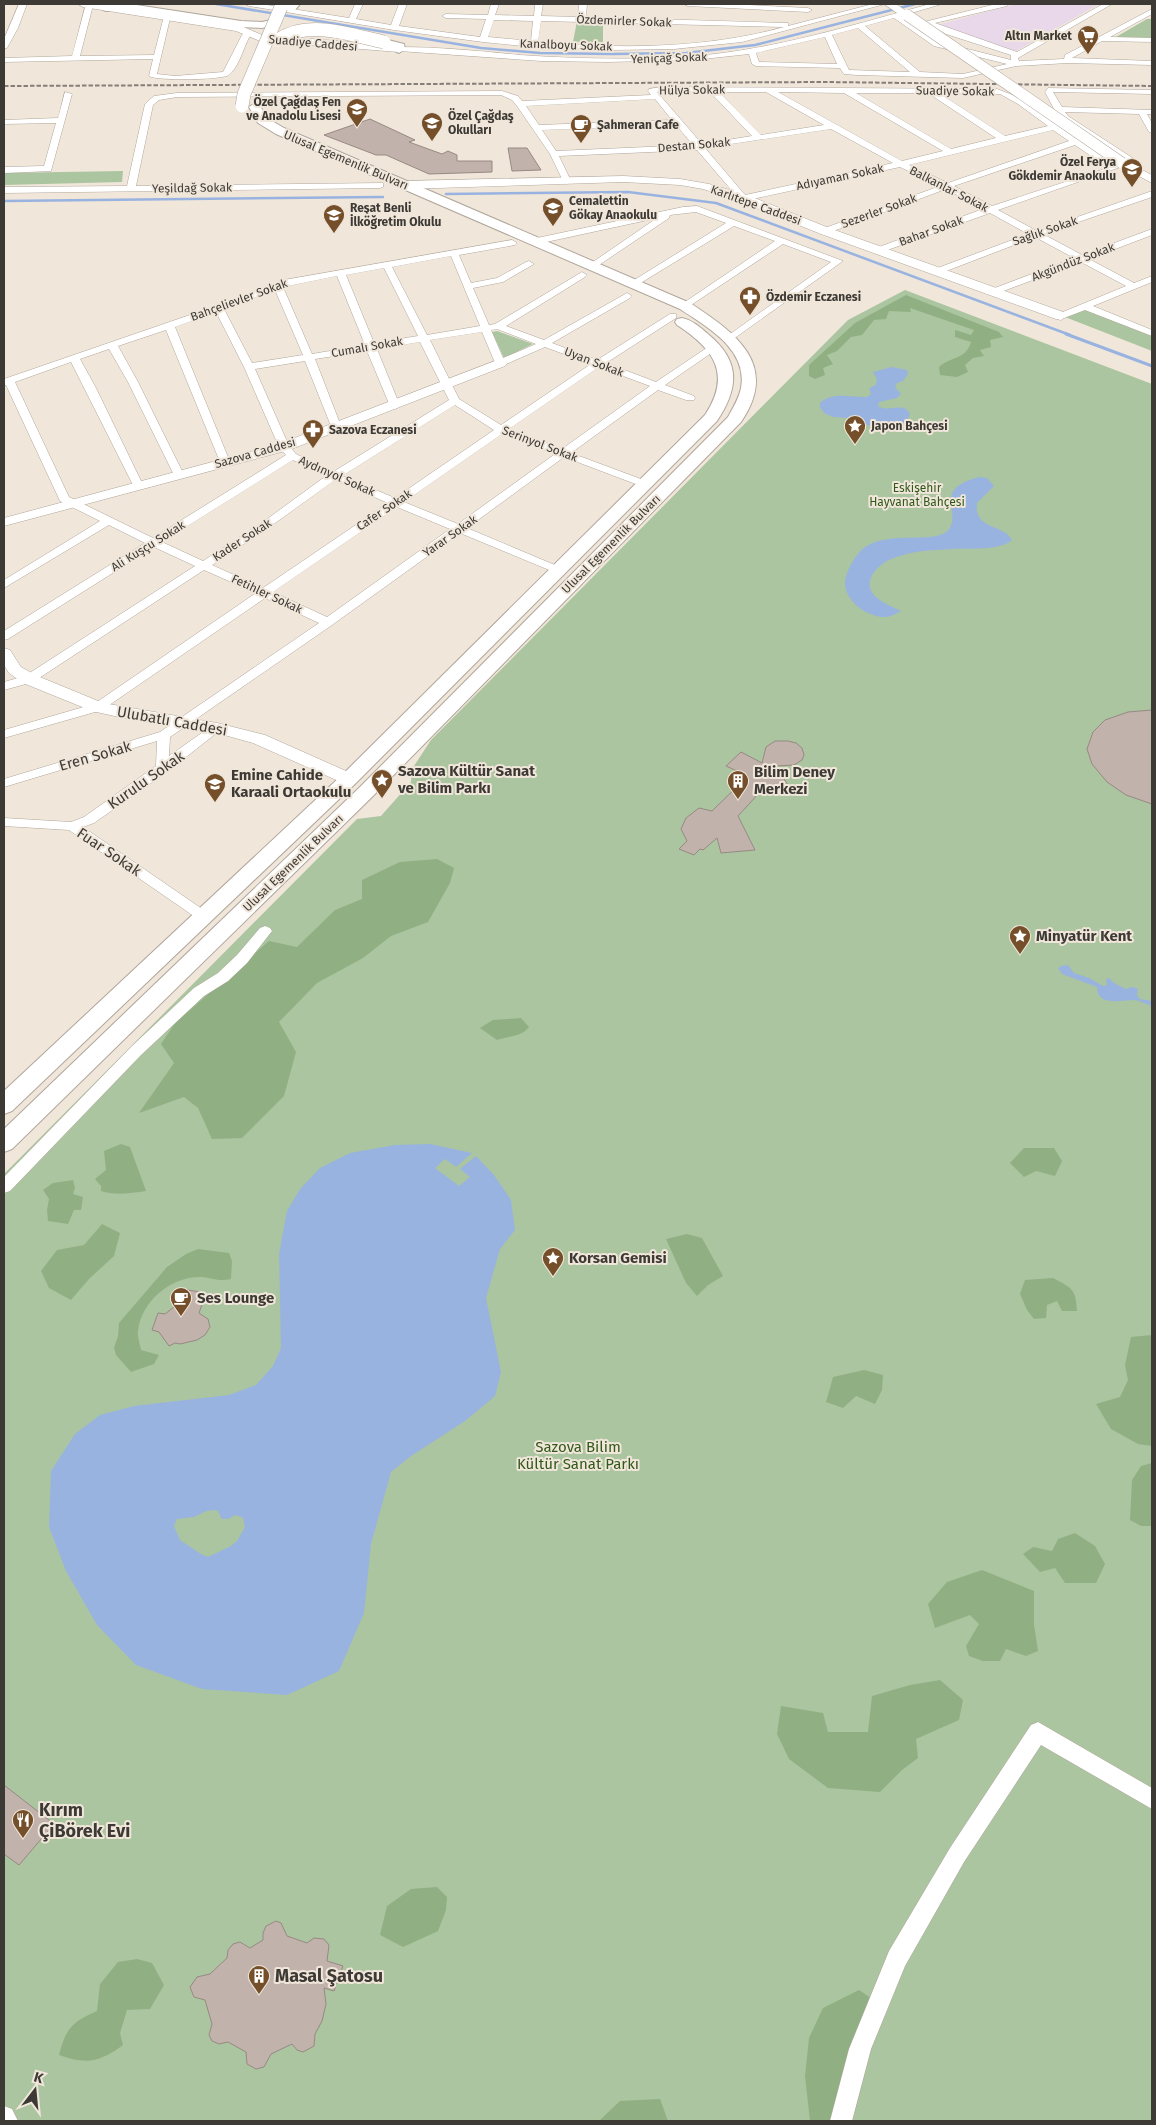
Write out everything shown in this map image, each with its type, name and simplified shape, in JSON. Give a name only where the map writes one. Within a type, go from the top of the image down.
[{"type":"main road","points":[[106,8],[115,5],[131,5],[164,14],[252,26],[275,22]]},
{"type":"main road","points":[[249,107],[244,94],[281,6]]},
{"type":"main road","points":[[249,107],[278,40],[281,6]]},
{"type":"main road","points":[[278,40],[283,35],[303,30],[317,31],[396,44],[400,46],[399,49]]},
{"type":"main road","name":"Ulusal Egemenlik Bulvarı","points":[[4,1105],[349,779],[711,418],[722,406],[726,394],[727,375],[722,343],[715,326],[588,271],[512,243],[271,136],[253,124],[249,107]]},
{"type":"main road","name":"Ulusal Egemenlik Bulvarı","points":[[249,107],[262,120],[280,131],[537,241],[588,271]]},
{"type":"main road","points":[[512,243],[537,241]]},
{"type":"main road","name":"Ulusal Egemenlik Bulvarı","points":[[4,1143],[366,792],[735,419],[749,386],[748,368],[739,349],[722,343]]},
{"type":"street","points":[[4,46],[14,28],[23,4]]},
{"type":"street","points":[[76,58],[86,4]]},
{"type":"street","name":"Suadiye Caddesi","points":[[86,4],[164,14],[239,28],[249,31],[251,35],[260,38],[399,49]]},
{"type":"street","name":"Kanalboyu Sokak","points":[[249,4],[281,6],[312,14],[394,28],[534,45],[608,34],[691,34],[756,38],[882,4]]},
{"type":"street","points":[[312,14],[316,4]]},
{"type":"street","points":[[352,21],[359,4]]},
{"type":"street","points":[[394,28],[403,4]]},
{"type":"street","points":[[483,40],[495,4]]},
{"type":"street","points":[[534,45],[539,4]]},
{"type":"street","points":[[582,19],[583,4]]},
{"type":"street","points":[[691,34],[687,4],[806,7],[815,21]]},
{"type":"street","points":[[842,4],[846,10],[852,12]]},
{"type":"street","points":[[889,4],[1124,164],[1152,179]]},
{"type":"street","name":"Yeniçağ Sokak","points":[[399,49],[432,49],[522,57],[657,60],[752,52],[938,4]]},
{"type":"street","points":[[930,23],[1004,4]]},
{"type":"street","points":[[1015,64],[1014,57],[1018,54],[1108,4]]},
{"type":"street","points":[[1068,61],[1068,57],[1152,11]]},
{"type":"street","name":"Özdemirler Sokak","points":[[440,34],[448,12],[490,17],[582,19],[608,34],[691,34],[802,25]]},
{"type":"street","points":[[164,14],[153,76],[174,78],[225,74],[233,64],[242,39],[249,31]]},
{"type":"street","points":[[905,14],[949,32],[1018,54]]},
{"type":"street","points":[[905,14],[937,44],[1015,64],[1068,61],[1152,63]]},
{"type":"street","points":[[1142,16],[1152,17]]},
{"type":"street","points":[[858,25],[917,74]]},
{"type":"street","points":[[4,28],[14,28]]},
{"type":"street","points":[[827,33],[842,66],[847,72],[963,76],[1015,64]]},
{"type":"street","points":[[1101,39],[1152,40]]},
{"type":"street","points":[[752,52],[754,62],[762,65],[842,66]]},
{"type":"street","points":[[4,60],[157,57]]},
{"type":"street","points":[[844,88],[950,152]]},
{"type":"street","name":"Hülya Sokak","points":[[743,198],[655,98],[652,91],[844,88]]},
{"type":"street","name":"Suadiye Sokak","points":[[844,88],[1005,92],[1054,127]]},
{"type":"street","points":[[712,89],[759,138]]},
{"type":"street","name":"Balkanlar Sokak","points":[[767,89],[901,164],[947,186],[1132,286]]},
{"type":"street","points":[[930,90],[1003,139]]},
{"type":"street","points":[[1140,173],[1131,161],[1065,118],[1049,92],[1051,90],[1152,92]]},
{"type":"street","points":[[131,188],[149,104],[157,98],[177,96],[502,93],[515,98],[520,104],[554,154],[567,180]]},
{"type":"street","points":[[4,170],[48,169],[68,94]]},
{"type":"street","points":[[520,104],[655,98]]},
{"type":"street","points":[[1058,109],[1152,112]]},
{"type":"street","points":[[1142,112],[1152,130]]},
{"type":"street","points":[[4,122],[61,120]]},
{"type":"street","points":[[536,128],[677,122]]},
{"type":"street","name":"Adıyaman Sokak","points":[[743,198],[901,164],[1072,123]]},
{"type":"street","name":"Destan Sokak","points":[[554,154],[698,147],[832,126]]},
{"type":"street","points":[[1054,127],[1107,163]]},
{"type":"street","name":"Sezerler Sokak","points":[[825,231],[947,186],[1076,142]]},
{"type":"street","name":"Bahar Sokak","points":[[879,250],[1124,164]]},
{"type":"street","name":"Karlıtepe Caddesi","points":[[405,186],[623,179],[680,182],[705,186],[743,198],[825,231],[1061,316]]},
{"type":"street","name":"Yeşildağ Sokak","points":[[4,190],[380,185]]},
{"type":"street","name":"Sağlık Sokak","points":[[938,271],[1036,234],[1152,194]]},
{"type":"street","points":[[537,241],[674,212],[697,209],[781,241]]},
{"type":"street","points":[[498,326],[588,271],[674,212]]},
{"type":"street","points":[[454,254],[500,363],[545,343],[631,290],[732,223]]},
{"type":"street","name":"Akgündüz Sokak","points":[[995,292],[1152,232]]},
{"type":"street","name":"Yarar Sokak","points":[[184,723],[461,528],[657,386],[722,343],[838,261],[781,241]]},
{"type":"street","name":"Cafer Sokak","points":[[4,734],[98,707],[598,363],[679,311],[781,241]]},
{"type":"street","name":"Bahçelievler Sokak","points":[[6,381],[219,308],[286,282],[512,243]]},
{"type":"street","points":[[468,286],[500,280],[529,264]]},
{"type":"street","name":"Serinyol Sokak","points":[[387,265],[455,401],[501,430],[645,484]]},
{"type":"street","points":[[340,272],[369,347],[395,406]]},
{"type":"street","points":[[1061,316],[1152,279]]},
{"type":"street","points":[[278,286],[336,426]]},
{"type":"street","points":[[1084,306],[1152,333]]},
{"type":"street","points":[[219,308],[249,367],[288,452]]},
{"type":"street","points":[[169,325],[225,462]]},
{"type":"street","name":"Cumalı Sokak","points":[[249,367],[498,326]]},
{"type":"street","name":"Uyan Sokak","points":[[498,326],[690,398]]},
{"type":"street","points":[[112,345],[133,382],[179,475]]},
{"type":"street","points":[[74,358],[91,388],[138,485]]},
{"type":"street","name":"Sazova Caddesi","points":[[4,522],[225,462],[288,452],[336,426],[395,406],[500,363]]},
{"type":"street","points":[[6,381],[64,499],[71,503]]},
{"type":"street","name":"Kader Sokak","points":[[4,686],[29,679],[267,524],[334,476],[455,401]]},
{"type":"street","name":"Aydınyol Sokak","points":[[288,452],[334,476],[558,570]]},
{"type":"street","name":"Ali Kuşçu Sokak","points":[[4,636],[153,542],[288,452]]},
{"type":"street","name":"Fetihler Sokak","points":[[71,503],[328,622]]},
{"type":"street","points":[[4,585],[108,521]]},
{"type":"street","name":"Ulubatlı Caddesi","points":[[4,653],[15,670],[29,679],[98,707],[217,728],[259,738],[349,779]]},
{"type":"street","name":"Eren Sokak","points":[[4,783],[164,735],[184,723]]},
{"type":"street","name":"Kurulu Sokak","points":[[72,826],[88,820],[217,728]]},
{"type":"street","points":[[162,769],[164,735]]},
{"type":"street","name":"Fuar Sokak","points":[[4,822],[72,826],[203,916]]},
{"type":"street","points":[[4,1187],[136,1051],[199,992],[223,977],[242,959],[265,931]]},
{"type":"street","points":[[842,2121],[860,2049],[897,1960],[957,1855],[1038,1732],[1152,1798]]},
{"type":"street","points":[[4,2117],[7,2121]]},
{"type":"shaded area","points":[[1017,4],[1099,4],[1009,55],[946,33],[933,26]]},
{"type":"green space","points":[[1147,19],[1152,19],[1152,38],[1116,37]]},
{"type":"green space","points":[[577,21],[603,22],[603,43],[573,42]]},
{"type":"green space","points":[[123,171],[122,182],[4,185],[4,173]]},
{"type":"green space","name":"Sazova Bilim Kültür Sanat Parkı","points":[[905,290],[1152,384],[1152,2121],[4,2121],[4,1174],[357,819],[381,816],[411,782],[412,769],[431,740],[848,320]]},
{"type":"green space","points":[[906,295],[999,332],[1003,337],[990,340],[991,347],[980,350],[984,356],[973,358],[965,365],[968,372],[957,377],[940,375],[939,367],[966,352],[971,342],[955,337],[955,330],[971,335],[974,330],[910,308],[911,312],[889,311],[886,319],[874,320],[862,335],[851,337],[837,351],[827,355],[833,364],[823,368],[825,375],[815,379],[809,376],[809,365],[855,323]]},
{"type":"green space","points":[[1085,309],[1152,334],[1152,351],[1065,317]]},
{"type":"green space","points":[[497,331],[533,344],[504,358],[492,332]]},
{"type":"green space","points":[[437,859],[454,868],[450,883],[428,922],[391,936],[363,958],[317,983],[279,1022],[296,1052],[284,1096],[242,1138],[212,1139],[198,1108],[184,1097],[139,1113],[174,1063],[161,1044],[175,1023],[269,941],[297,947],[335,910],[362,899],[362,880],[400,862]]},
{"type":"green space","points":[[521,1018],[529,1027],[523,1033],[514,1036],[497,1040],[480,1028],[493,1020]]},
{"type":"green space","points":[[121,1144],[130,1147],[146,1191],[117,1194],[101,1191],[101,1186],[95,1179],[106,1170],[104,1151]]},
{"type":"green space","points":[[1024,1148],[1054,1148],[1062,1161],[1055,1176],[1036,1171],[1024,1177],[1010,1163]]},
{"type":"green space","points":[[73,1180],[75,1188],[73,1194],[83,1197],[81,1210],[74,1210],[68,1224],[48,1221],[49,1199],[43,1190],[53,1183]]},
{"type":"green space","points":[[102,1224],[120,1233],[114,1256],[89,1279],[71,1300],[49,1288],[41,1271],[57,1250],[84,1245]]},
{"type":"green space","points":[[687,1234],[702,1238],[723,1276],[708,1285],[697,1296],[686,1283],[666,1239]]},
{"type":"green space","points":[[198,1249],[229,1253],[232,1261],[231,1279],[190,1278],[179,1281],[160,1292],[145,1310],[140,1320],[138,1333],[141,1350],[159,1355],[154,1364],[131,1372],[116,1355],[114,1348],[118,1336],[119,1323],[167,1267],[186,1254]]},
{"type":"green space","points":[[1053,1278],[1072,1290],[1076,1298],[1077,1311],[1062,1311],[1057,1301],[1047,1305],[1046,1318],[1034,1319],[1027,1310],[1020,1294],[1025,1280]]},
{"type":"green space","points":[[1152,1335],[1152,1446],[1138,1444],[1111,1429],[1096,1404],[1120,1397],[1128,1380],[1125,1365],[1131,1337]]},
{"type":"green space","points":[[864,1370],[883,1375],[882,1390],[875,1404],[856,1396],[843,1408],[826,1402],[833,1377]]},
{"type":"green space","points":[[1152,1463],[1152,1526],[1141,1526],[1130,1520],[1132,1480],[1141,1466]]},
{"type":"green space","points":[[1075,1533],[1095,1546],[1105,1564],[1096,1583],[1065,1583],[1055,1568],[1040,1572],[1023,1554],[1033,1547],[1052,1551],[1058,1539]]},
{"type":"green space","points":[[982,1570],[1034,1591],[1034,1625],[1038,1651],[1026,1656],[1006,1649],[1000,1661],[983,1661],[969,1656],[966,1646],[979,1624],[970,1615],[935,1628],[928,1604],[947,1582]]},
{"type":"green space","points":[[940,1680],[963,1700],[959,1720],[916,1739],[918,1758],[902,1770],[880,1792],[828,1788],[789,1759],[777,1734],[781,1706],[823,1713],[828,1732],[868,1732],[872,1696],[910,1685]]},
{"type":"green space","points":[[437,1887],[447,1897],[446,1910],[438,1931],[403,1947],[380,1935],[387,1906],[411,1889]]},
{"type":"green space","points":[[137,1959],[152,1963],[164,1985],[150,2009],[127,2010],[120,2033],[123,2045],[107,2055],[93,2060],[78,2060],[59,2055],[64,2038],[71,2027],[81,2019],[97,2011],[100,1984],[118,1962]]},
{"type":"green space","points":[[859,1990],[871,1998],[852,2045],[834,2121],[810,2121],[805,2076],[809,2038],[823,2008]]},
{"type":"green space","points":[[660,2099],[668,2121],[599,2121],[620,2101]]},
{"type":"water","points":[[892,367],[907,370],[908,374],[895,387],[901,394],[897,398],[879,402],[878,406],[882,408],[904,408],[910,414],[906,422],[890,428],[873,427],[847,418],[833,417],[824,413],[820,407],[820,403],[831,397],[867,397],[871,394],[869,388],[876,385],[877,379],[873,372]]},
{"type":"water","points":[[979,477],[987,478],[994,486],[977,503],[977,512],[980,518],[984,523],[1008,535],[1012,540],[1000,546],[928,551],[896,557],[884,563],[875,571],[870,581],[870,586],[875,596],[901,611],[889,617],[880,617],[867,612],[855,604],[847,592],[845,581],[849,569],[858,554],[867,546],[879,541],[933,537],[943,534],[949,529],[952,522],[952,494],[964,482]]},
{"type":"water","points":[[1068,965],[1074,973],[1089,978],[1103,986],[1107,985],[1106,979],[1109,978],[1126,989],[1133,987],[1138,989],[1137,995],[1140,999],[1152,1001],[1152,1011],[1150,1005],[1134,1000],[1106,1000],[1098,993],[1097,987],[1062,974],[1058,968]]},
{"type":"water","points":[[430,1144],[472,1153],[456,1167],[445,1159],[435,1168],[459,1186],[470,1177],[460,1169],[476,1156],[494,1175],[511,1200],[515,1230],[500,1249],[486,1298],[501,1372],[495,1396],[465,1421],[411,1456],[391,1472],[371,1544],[364,1613],[339,1671],[287,1695],[202,1689],[136,1665],[97,1625],[66,1571],[49,1527],[51,1471],[75,1434],[100,1415],[134,1406],[229,1395],[256,1385],[273,1366],[281,1348],[279,1254],[287,1211],[300,1189],[320,1168],[350,1153],[395,1145]],"holes":[[[217,1510],[222,1519],[228,1519],[236,1515],[243,1518],[245,1527],[237,1541],[231,1546],[208,1557],[180,1540],[174,1526],[177,1519],[194,1517],[206,1511]]]},
{"type":"building","name":"Özel Çağdaş Okulları","points":[[370,119],[415,140],[409,142],[442,154],[448,151],[457,155],[457,161],[492,161],[492,172],[429,174],[386,155],[376,155],[324,135]]},
{"type":"building","points":[[508,148],[527,148],[541,170],[512,171]]},
{"type":"building","points":[[1152,710],[1152,804],[1126,795],[1107,782],[1092,764],[1087,749],[1093,732],[1105,720],[1128,712]]},
{"type":"building","name":"Bilim Deney Merkezi","points":[[775,741],[796,743],[802,748],[804,755],[802,760],[794,765],[776,766],[791,790],[761,791],[738,816],[755,850],[721,853],[717,838],[694,855],[679,849],[687,841],[681,829],[686,818],[699,808],[712,811],[748,776],[726,766],[741,752],[762,763],[766,747]]},
{"type":"building","name":"Ses Lounge","points":[[182,1289],[206,1293],[199,1313],[208,1319],[210,1327],[205,1335],[197,1340],[180,1344],[175,1343],[169,1346],[159,1332],[152,1330],[158,1313],[165,1314],[174,1307]]},
{"type":"building","name":"Kırım ÇiBörek Evi","points":[[4,1785],[54,1824],[19,1865],[4,1854]]},
{"type":"building","name":"Masal Şatosu","points":[[276,1921],[281,1923],[287,1936],[307,1943],[314,1938],[324,1939],[329,1945],[327,1961],[343,1966],[334,1991],[324,1988],[326,2004],[322,2021],[315,2034],[314,2046],[303,2052],[297,2050],[292,2044],[271,2054],[264,2067],[256,2069],[247,2064],[246,2052],[228,2042],[219,2044],[212,2041],[209,2035],[212,2024],[205,2000],[194,1997],[190,1987],[197,1977],[210,1974],[227,1958],[228,1950],[233,1944],[240,1942],[250,1948],[263,1940],[266,1926]]},
{"type":"waterway","points":[[216,4],[481,48],[540,53],[612,54],[686,53],[755,45],[915,4]]},
{"type":"waterway","points":[[446,194],[628,192],[716,203],[1070,335]]},
{"type":"waterway","points":[[4,201],[383,197]]},
{"type":"waterway","points":[[1066,334],[1152,366]]},
{"type":"railway","points":[[4,86],[825,82],[1152,86]]},
{"type":"place","name":"Altın Market","points":[[1088,55]]},
{"type":"place","name":"Özel Çağdaş Fen ve Anadolu Lisesi","points":[[357,128]]},
{"type":"place","name":"Özel Çağdaş Okulları","points":[[432,142]]},
{"type":"place","name":"Şahmeran Cafe","points":[[581,144]]},
{"type":"place","name":"Özel Ferya Gökdemir Anaokulu","points":[[1132,188]]},
{"type":"place","name":"Cemalettin Gökay Anaokulu","points":[[553,227]]},
{"type":"place","name":"Reşat Benli İlköğretim Okulu","points":[[334,234]]},
{"type":"place","name":"Özdemir Eczanesi","points":[[750,316]]},
{"type":"place","name":"Japon Bahçesi","points":[[855,445]]},
{"type":"place","name":"Sazova Eczanesi","points":[[313,449]]},
{"type":"place","name":"Sazova Kültür Sanat ve Bilim Parkı","points":[[382,799]]},
{"type":"place","name":"Bilim Deney Merkezi","points":[[738,800]]},
{"type":"place","name":"Emine Cahide Karaali Ortaokulu","points":[[215,803]]},
{"type":"place","name":"Minyatür Kent","points":[[1020,955]]},
{"type":"place","name":"Korsan Gemisi","points":[[553,1277]]},
{"type":"place","name":"Ses Lounge","points":[[181,1317]]},
{"type":"place","name":"Kırım ÇiBörek Evi","points":[[23,1839]]},
{"type":"place","name":"Masal Şatosu","points":[[259,1995]]},
{"type":"park label","name":"Eskişehir Hayvanat Bahçesi","points":[[917,495]]}]
